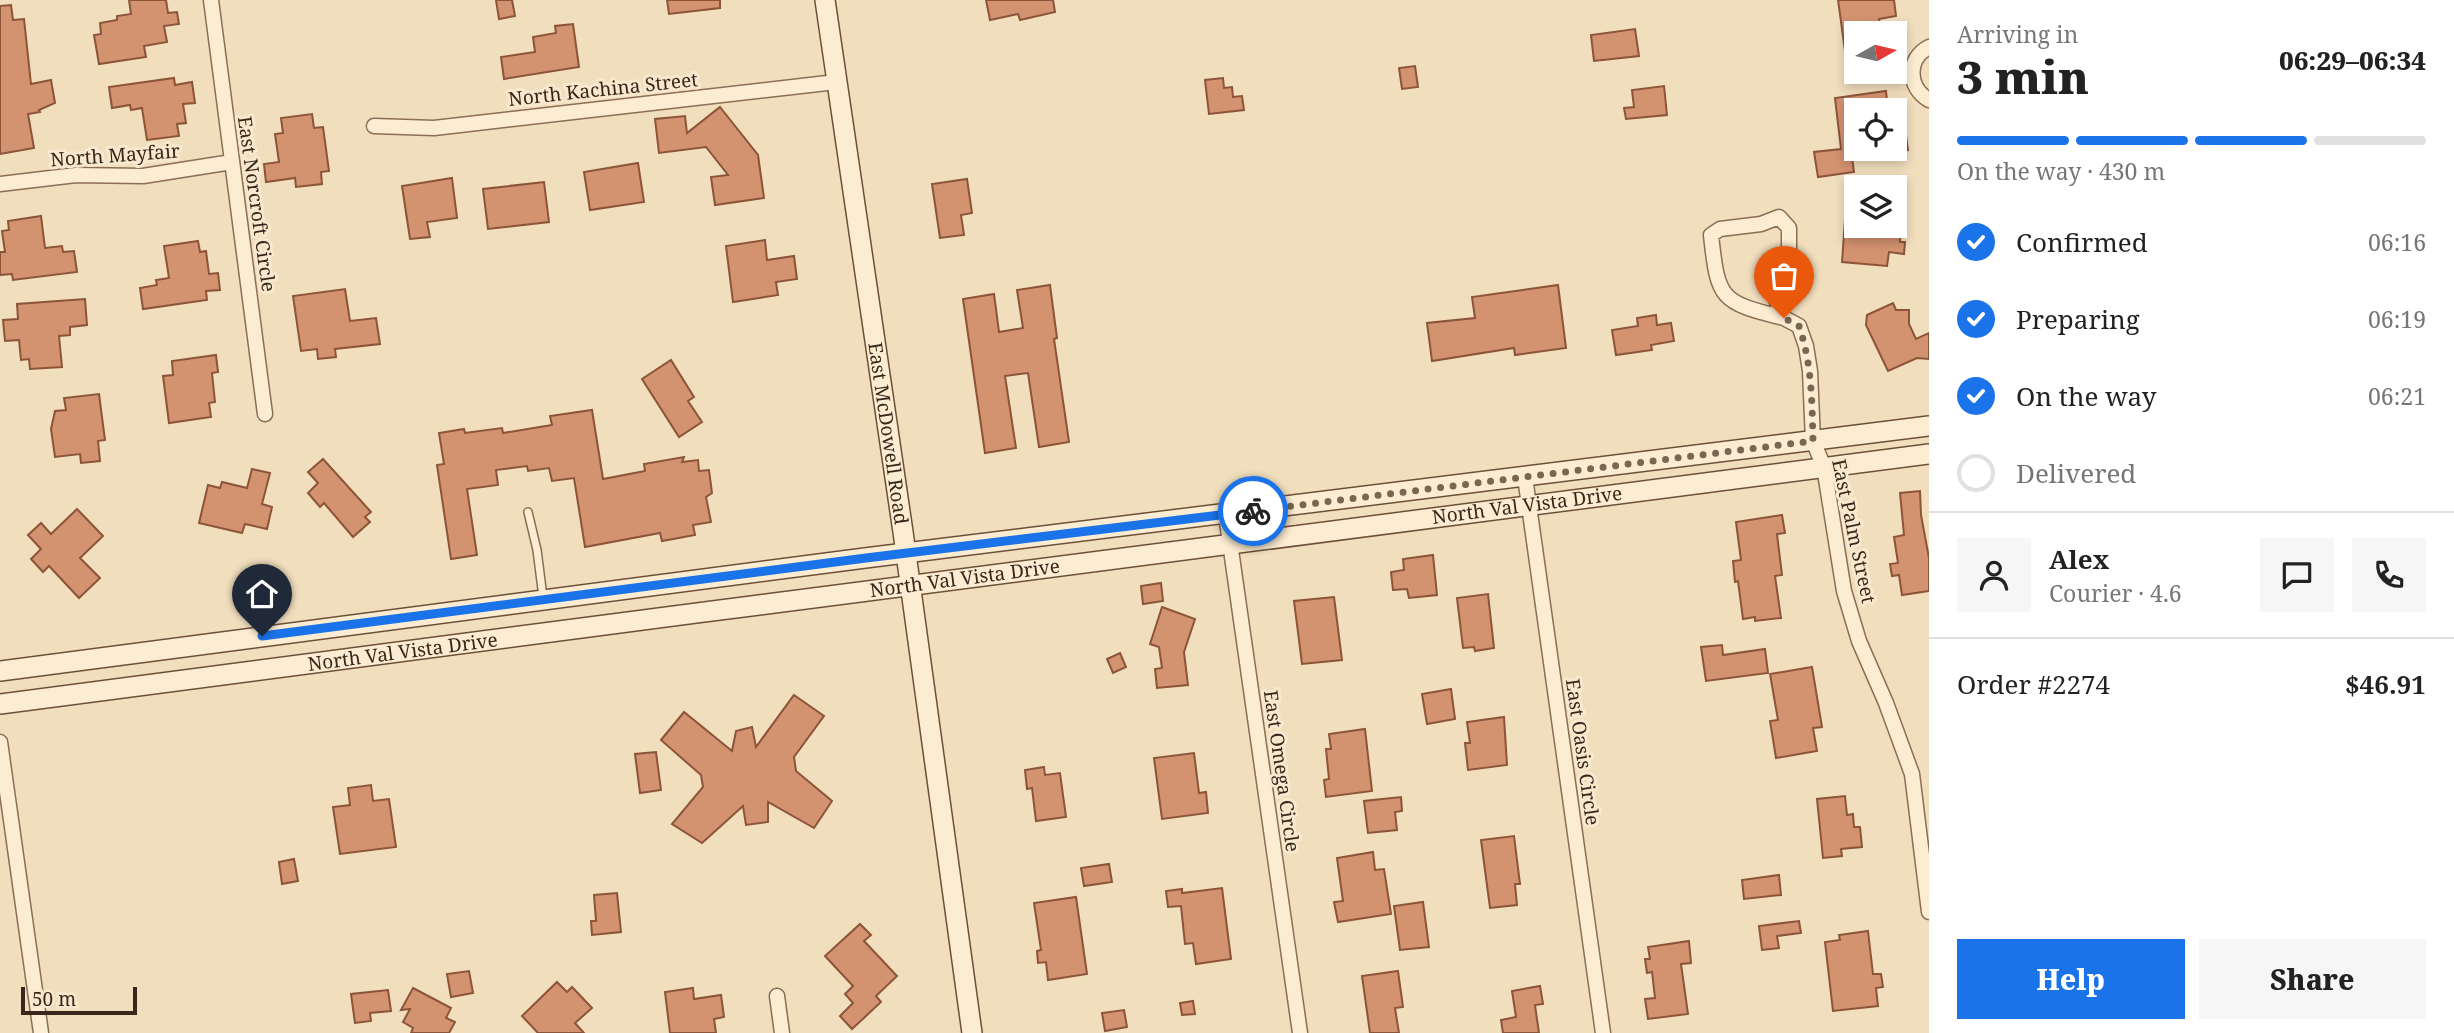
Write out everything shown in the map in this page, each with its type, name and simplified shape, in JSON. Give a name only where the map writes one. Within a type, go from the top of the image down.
[{"type":"main road","name":"East McDowell Road","points":[[825,0],[911,586],[972,1033]]},
{"type":"main road","name":"North Val Vista Drive","points":[[0,671],[906,553],[1929,426]]},
{"type":"main road","name":"North Val Vista Drive","points":[[0,704],[1929,454]]},
{"type":"main road","points":[[544,600],[548,632]]},
{"type":"main road","points":[[335,627],[339,659]]},
{"type":"main road","points":[[41,666],[46,698]]},
{"type":"street","name":"East Norcroft Circle","points":[[211,0],[265,414]]},
{"type":"street","points":[[1929,47],[1917,57],[1912,74],[1918,92],[1929,100]]},
{"type":"street","name":"North Kachina Street","points":[[374,126],[434,128],[836,82]]},
{"type":"street","name":"North Mayfair","points":[[0,184],[76,175],[143,176],[232,163]]},
{"type":"street","points":[[1784,318],[1777,302],[1790,256],[1789,228],[1779,216],[1761,224],[1720,229],[1711,235],[1715,275],[1722,293],[1739,305],[1784,318],[1799,326],[1810,371],[1813,441]]},
{"type":"street","name":"East Palm Street","points":[[1813,441],[1824,467],[1844,591],[1859,641],[1886,703],[1912,774],[1929,912]]},
{"type":"street","name":"East Oasis Circle","points":[[1525,477],[1603,1033]]},
{"type":"street","name":"East Omega Circle","points":[[1226,515],[1300,1033]]},
{"type":"street","points":[[0,742],[41,1033]]},
{"type":"street","points":[[777,996],[782,1033]]},
{"type":"lane","points":[[528,512],[544,600]]},
{"type":"building","points":[[129,0],[166,0],[168,13],[177,12],[179,24],[164,26],[167,42],[144,46],[146,57],[99,64],[94,35],[101,34],[100,23],[131,14]]},
{"type":"building","points":[[496,0],[512,0],[515,16],[499,19]]},
{"type":"building","points":[[667,0],[720,0],[720,8],[669,14]]},
{"type":"building","points":[[986,0],[1053,0],[1055,12],[1020,20],[1018,14],[990,20]]},
{"type":"building","points":[[1838,0],[1894,0],[1896,16],[1879,21],[1844,21],[1844,44]]},
{"type":"building","points":[[11,5],[13,20],[24,19],[31,84],[51,80],[55,103],[39,110],[40,112],[28,114],[34,148],[0,154],[0,6]]},
{"type":"building","points":[[573,24],[579,67],[504,79],[501,57],[535,52],[533,37],[556,33],[555,26]]},
{"type":"building","points":[[1635,29],[1639,56],[1594,61],[1591,35]]},
{"type":"building","points":[[1415,66],[1418,87],[1402,89],[1399,68]]},
{"type":"building","points":[[174,78],[175,85],[192,82],[195,103],[183,104],[186,123],[177,124],[179,136],[147,140],[142,108],[131,110],[130,105],[112,108],[109,87]]},
{"type":"building","points":[[1223,78],[1224,88],[1232,87],[1233,97],[1242,96],[1244,110],[1209,114],[1205,80]]},
{"type":"building","points":[[1664,86],[1667,115],[1626,119],[1624,108],[1634,107],[1632,90]]},
{"type":"building","points":[[1886,91],[1887,98],[1844,98],[1844,161],[1853,161],[1854,172],[1818,177],[1814,152],[1841,149],[1835,98]]},
{"type":"building","points":[[720,107],[758,155],[764,198],[715,205],[711,177],[728,175],[706,147],[659,153],[655,119],[685,116],[687,133]]},
{"type":"building","points":[[312,114],[314,128],[323,127],[329,171],[321,172],[322,184],[296,187],[295,178],[266,182],[264,164],[279,162],[275,134],[283,133],[281,118]]},
{"type":"building","points":[[638,163],[644,202],[590,210],[584,172]]},
{"type":"building","points":[[452,178],[457,218],[427,222],[430,237],[410,239],[402,186]]},
{"type":"building","points":[[967,179],[972,213],[961,215],[964,235],[940,238],[932,184]]},
{"type":"building","points":[[544,182],[549,222],[488,229],[483,189]]},
{"type":"building","points":[[41,216],[45,248],[62,246],[63,252],[74,251],[77,272],[13,280],[12,274],[0,275],[0,252],[5,252],[2,231],[9,230],[8,221]]},
{"type":"building","points":[[1844,234],[1844,238],[1900,238],[1900,242],[1905,242],[1904,254],[1889,252],[1887,266],[1842,262]]},
{"type":"building","points":[[765,240],[767,260],[794,256],[797,279],[776,282],[778,295],[733,302],[726,246]]},
{"type":"building","points":[[198,241],[200,252],[206,251],[209,274],[218,273],[220,290],[206,291],[207,300],[143,309],[140,288],[157,285],[156,280],[169,278],[164,246]]},
{"type":"building","points":[[1050,285],[1057,338],[1054,339],[1069,442],[1039,447],[1028,373],[1005,376],[1016,448],[985,453],[963,299],[994,294],[999,332],[1023,328],[1017,290]]},
{"type":"building","points":[[1558,285],[1566,348],[1515,355],[1514,348],[1432,361],[1427,323],[1475,318],[1472,297]]},
{"type":"building","points":[[345,289],[350,321],[376,318],[380,344],[335,349],[336,357],[318,359],[317,349],[301,351],[293,296]]},
{"type":"building","points":[[85,299],[87,325],[70,327],[70,335],[59,336],[62,367],[30,369],[29,359],[21,360],[19,340],[5,341],[3,320],[18,319],[17,304]]},
{"type":"building","points":[[1893,303],[1896,310],[1909,310],[1909,324],[1916,339],[1929,333],[1929,359],[1917,358],[1888,371],[1866,325],[1867,315]]},
{"type":"building","points":[[1656,315],[1657,325],[1671,323],[1674,341],[1651,345],[1652,350],[1616,355],[1612,330],[1638,326],[1637,318]]},
{"type":"building","points":[[216,355],[218,372],[212,373],[215,402],[209,403],[211,417],[169,423],[163,376],[173,375],[172,361]]},
{"type":"building","points":[[671,360],[694,397],[688,401],[702,422],[679,437],[642,379]]},
{"type":"building","points":[[99,394],[105,440],[98,441],[100,461],[81,463],[80,454],[55,457],[51,429],[55,411],[66,410],[64,398]]},
{"type":"building","points":[[592,410],[603,479],[645,471],[644,464],[684,457],[682,462],[698,460],[699,471],[709,470],[712,493],[706,497],[711,522],[693,525],[695,535],[662,541],[660,533],[585,547],[574,478],[552,481],[549,468],[528,471],[527,466],[496,470],[498,485],[467,489],[477,555],[451,559],[437,465],[444,464],[439,433],[502,428],[503,433],[552,425],[550,416]]},
{"type":"building","points":[[323,459],[371,512],[365,517],[370,522],[353,537],[324,503],[320,507],[308,493],[318,483],[308,472]]},
{"type":"building","points":[[252,469],[270,473],[262,504],[272,507],[267,529],[245,524],[242,533],[199,523],[208,485],[220,488],[222,482],[247,488]]},
{"type":"building","points":[[1920,491],[1921,515],[1929,558],[1929,591],[1902,595],[1899,575],[1892,576],[1890,564],[1898,563],[1894,537],[1904,535],[1900,493]]},
{"type":"building","points":[[77,509],[103,536],[80,558],[100,578],[79,598],[49,566],[43,572],[31,559],[41,549],[28,535],[41,523],[51,534]]},
{"type":"building","points":[[1782,515],[1785,533],[1777,534],[1782,575],[1775,576],[1781,618],[1755,621],[1755,617],[1743,619],[1733,561],[1741,560],[1736,522]]},
{"type":"building","points":[[1433,555],[1437,595],[1409,598],[1407,589],[1393,590],[1391,572],[1404,570],[1403,559]]},
{"type":"building","points":[[1161,583],[1163,601],[1143,604],[1141,586]]},
{"type":"building","points":[[1488,594],[1494,648],[1475,651],[1474,647],[1463,648],[1457,598]]},
{"type":"building","points":[[1334,597],[1342,660],[1302,664],[1294,601]]},
{"type":"building","points":[[1162,607],[1195,619],[1184,652],[1188,685],[1157,688],[1155,669],[1162,668],[1159,647],[1150,644]]},
{"type":"building","points":[[1722,645],[1723,655],[1765,649],[1768,673],[1706,681],[1701,647]]},
{"type":"building","points":[[1120,653],[1126,667],[1113,673],[1107,659]]},
{"type":"building","points":[[1812,667],[1822,727],[1813,728],[1817,751],[1776,758],[1770,721],[1778,720],[1770,674]]},
{"type":"building","points":[[1451,689],[1455,719],[1427,724],[1422,694]]},
{"type":"building","points":[[794,695],[824,716],[794,757],[796,771],[832,801],[814,828],[768,802],[768,822],[746,825],[743,806],[702,843],[672,824],[703,787],[701,775],[661,740],[684,712],[732,751],[736,731],[752,727],[756,747]]},
{"type":"building","points":[[1504,717],[1507,765],[1468,770],[1465,743],[1470,743],[1467,722]]},
{"type":"building","points":[[1365,729],[1372,791],[1326,797],[1324,780],[1329,779],[1326,749],[1331,749],[1329,734]]},
{"type":"building","points":[[656,752],[661,790],[640,793],[635,754]]},
{"type":"building","points":[[1194,753],[1199,793],[1206,792],[1208,813],[1162,819],[1154,758]]},
{"type":"building","points":[[1044,767],[1045,775],[1060,773],[1066,817],[1036,821],[1032,788],[1027,789],[1025,770]]},
{"type":"building","points":[[371,785],[373,801],[389,799],[396,847],[340,854],[333,807],[350,805],[348,788]]},
{"type":"building","points":[[1845,796],[1847,815],[1853,814],[1854,827],[1860,827],[1862,847],[1841,849],[1842,856],[1823,858],[1817,799]]},
{"type":"building","points":[[1401,797],[1402,811],[1395,812],[1397,830],[1368,833],[1364,801]]},
{"type":"building","points":[[1514,836],[1520,884],[1515,884],[1517,905],[1490,908],[1481,840]]},
{"type":"building","points":[[1373,852],[1375,870],[1384,869],[1391,914],[1338,922],[1334,902],[1343,901],[1337,858]]},
{"type":"building","points":[[294,859],[298,881],[282,884],[279,862]]},
{"type":"building","points":[[1109,864],[1112,882],[1084,886],[1081,868]]},
{"type":"building","points":[[1779,875],[1781,895],[1744,899],[1742,880]]},
{"type":"building","points":[[1222,888],[1231,959],[1196,964],[1193,943],[1185,944],[1181,906],[1168,907],[1166,891],[1182,889],[1182,893]]},
{"type":"building","points":[[617,893],[621,932],[592,935],[591,921],[596,921],[594,895]]},
{"type":"building","points":[[1076,897],[1087,974],[1048,980],[1046,962],[1038,963],[1037,951],[1041,950],[1034,903]]},
{"type":"building","points":[[1423,902],[1429,947],[1400,950],[1394,906]]},
{"type":"building","points":[[1799,921],[1801,933],[1777,936],[1779,948],[1762,950],[1759,926]]},
{"type":"building","points":[[860,924],[871,935],[864,941],[897,976],[876,996],[881,1002],[852,1029],[840,1016],[853,1003],[845,994],[853,986],[825,956]]},
{"type":"building","points":[[1868,931],[1873,974],[1881,974],[1883,987],[1876,988],[1878,1006],[1833,1011],[1825,942],[1840,940],[1839,935]]},
{"type":"building","points":[[1689,941],[1691,963],[1681,964],[1688,1014],[1648,1019],[1645,999],[1655,998],[1652,972],[1647,973],[1645,959],[1650,959],[1648,947]]},
{"type":"building","points":[[469,971],[473,993],[451,997],[447,974]]},
{"type":"building","points":[[1398,971],[1403,1007],[1395,1008],[1399,1033],[1370,1033],[1362,976]]},
{"type":"building","points":[[557,982],[567,992],[572,987],[592,1008],[575,1023],[584,1033],[538,1033],[522,1016]]},
{"type":"building","points":[[1540,986],[1543,1004],[1535,1005],[1539,1033],[1503,1033],[1501,1020],[1516,1017],[1512,991]]},
{"type":"building","points":[[413,988],[451,1008],[446,1018],[455,1022],[449,1033],[411,1033],[413,1028],[403,1022],[410,1009],[401,1010]]},
{"type":"building","points":[[693,988],[694,999],[721,995],[724,1017],[714,1019],[716,1033],[670,1033],[665,992]]},
{"type":"building","points":[[388,990],[391,1011],[370,1013],[371,1021],[355,1023],[351,994]]},
{"type":"building","points":[[1193,1001],[1195,1014],[1182,1015],[1180,1003]]},
{"type":"building","points":[[1124,1010],[1127,1027],[1105,1031],[1102,1013]]},
{"type":"way so far","points":[[1253,511],[1813,441],[1810,371],[1806,346],[1799,326],[1784,318]]},
{"type":"route","points":[[262,636],[1253,511]]}]
